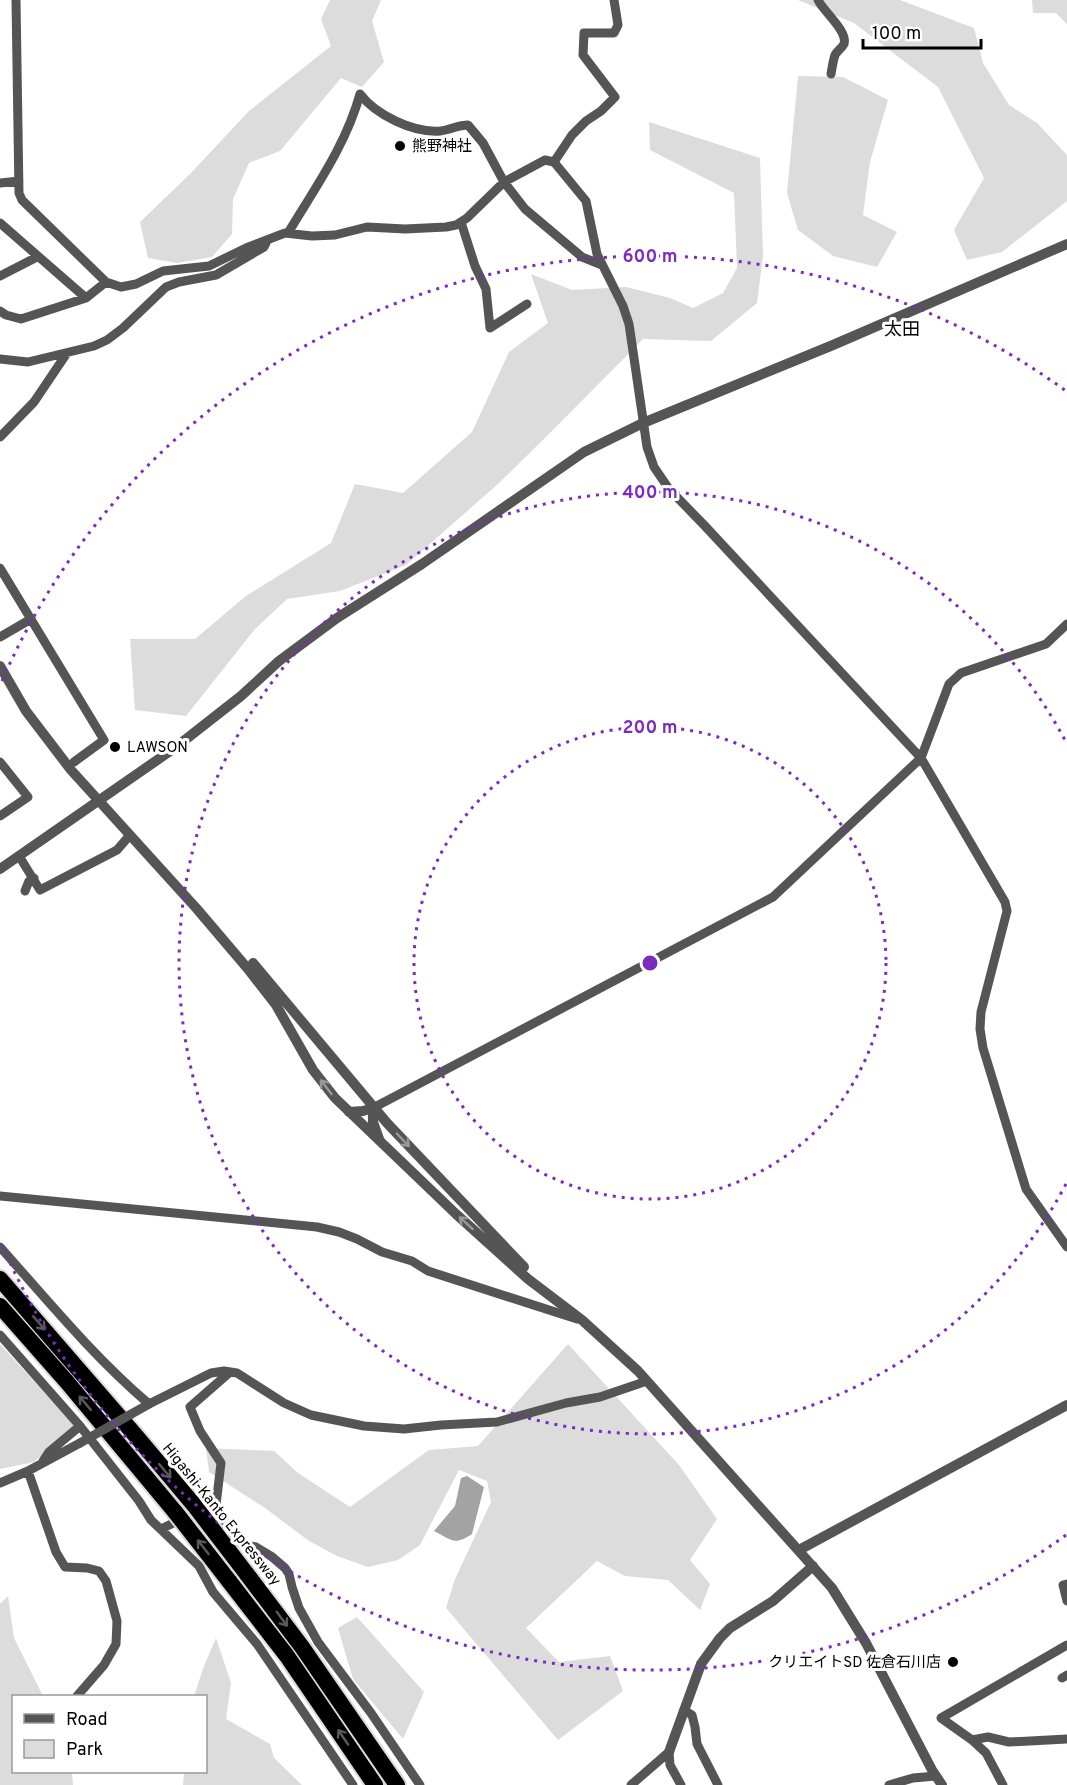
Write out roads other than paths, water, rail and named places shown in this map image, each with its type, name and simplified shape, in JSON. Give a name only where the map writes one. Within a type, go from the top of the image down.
[{"type":"highway","name":"Higashi-Kanto Expressway","points":[[0,1279],[194,1505],[302,1647],[397,1785]]},
{"type":"highway","points":[[0,1306],[67,1382],[176,1513],[287,1656],[375,1785]]},
{"type":"street","points":[[16,0],[19,193],[22,200],[106,282],[113,286],[136,284],[163,271],[209,266],[288,233],[312,236],[335,235],[367,227],[405,229],[446,227],[467,218],[504,182],[545,160],[554,162],[586,201],[597,254],[623,306],[629,324],[647,447],[654,467],[669,489],[921,758],[1005,902],[1007,910],[981,1012],[981,1038],[1026,1189],[1067,1247]]},
{"type":"street","points":[[554,162],[572,135],[615,97],[583,55],[584,33],[614,33],[618,25],[614,0]]},
{"type":"street","points":[[818,0],[821,7],[840,29],[844,39],[844,45],[835,56],[831,74]]},
{"type":"street","points":[[288,233],[343,141],[354,116],[360,94],[375,110],[420,130],[439,131],[459,125],[468,125],[483,143],[504,182],[525,209],[582,257],[602,265]]},
{"type":"street","points":[[0,183],[18,181]]},
{"type":"street","points":[[460,222],[475,266],[486,289],[490,328],[527,304]]},
{"type":"street","points":[[2,227],[86,298]]},
{"type":"street","points":[[0,359],[27,362],[94,346],[123,328],[166,287],[179,282],[216,275],[264,247],[270,239]]},
{"type":"street","points":[[0,869],[206,724],[279,661],[337,618],[422,564],[584,452],[643,423],[833,345],[1067,244]]},
{"type":"street","points":[[0,276],[37,257]]},
{"type":"street","points":[[0,311],[21,319],[86,298],[106,282]]},
{"type":"street","points":[[0,437],[34,402],[67,353]]},
{"type":"street","points":[[0,568],[104,740],[74,762]]},
{"type":"street","points":[[0,637],[31,619]]},
{"type":"street","points":[[349,1112],[374,1108],[773,897],[921,758],[949,684],[955,677],[1046,644],[1067,624]]},
{"type":"street","points":[[0,666],[44,737],[197,909],[276,1005],[313,1070],[335,1098],[456,1214],[528,1279],[582,1320],[617,1351],[647,1381],[832,1588],[854,1620],[939,1781]]},
{"type":"street","points":[[0,762],[28,797],[0,816]]},
{"type":"street","points":[[20,856],[40,890],[117,850],[130,835]]},
{"type":"street","points":[[26,891],[29,881],[33,878]]},
{"type":"street","points":[[197,909],[213,920],[253,963],[374,1108],[558,1302]]},
{"type":"street","points":[[374,1108],[373,1122],[379,1140]]},
{"type":"street","points":[[0,1196],[317,1227],[339,1232],[382,1252],[412,1261],[428,1270],[582,1320]]},
{"type":"street","points":[[0,1247],[88,1346],[123,1382],[149,1404]]},
{"type":"street","points":[[0,1335],[80,1426],[139,1500],[151,1520],[200,1566],[213,1592],[257,1644],[353,1785]]},
{"type":"street","points":[[0,1483],[28,1471],[211,1372],[237,1373],[284,1403],[311,1415],[364,1426],[404,1429],[497,1422],[566,1403],[600,1397],[647,1381]]},
{"type":"street","points":[[230,1372],[190,1407],[200,1431],[221,1463],[216,1505],[237,1541],[256,1547],[271,1556],[289,1574],[300,1608],[318,1642],[420,1785]]},
{"type":"street","points":[[799,1550],[1067,1405]]},
{"type":"street","points":[[42,1463],[49,1452],[80,1426]]},
{"type":"street","points":[[28,1471],[56,1552],[65,1567],[99,1571],[106,1581],[117,1621],[116,1644],[104,1665],[78,1695]]},
{"type":"street","points":[[161,1529],[208,1506],[216,1505]]},
{"type":"street","points":[[681,1785],[670,1765],[669,1752],[701,1665],[720,1638],[740,1621],[773,1601],[813,1566]]},
{"type":"street","points":[[1067,1584],[1063,1585],[1067,1601]]},
{"type":"street","points":[[1003,1785],[986,1753],[941,1718],[1067,1645]]},
{"type":"street","points":[[684,1710],[692,1715],[696,1727],[697,1744],[718,1785]]},
{"type":"street","points":[[972,1740],[988,1737],[1009,1742],[1067,1739]]},
{"type":"street","points":[[631,1785],[669,1752]]},
{"type":"street","points":[[889,1785],[913,1778],[939,1781]]},
{"type":"place","name":"熊野神社","points":[[400,146]]},
{"type":"place","name":"LAWSON","points":[[115,747]]},
{"type":"place","name":"クリエイトSD 佐倉石川店","points":[[953,1662]]},
{"type":"district","name":"太田","points":[[902,329]]}]
